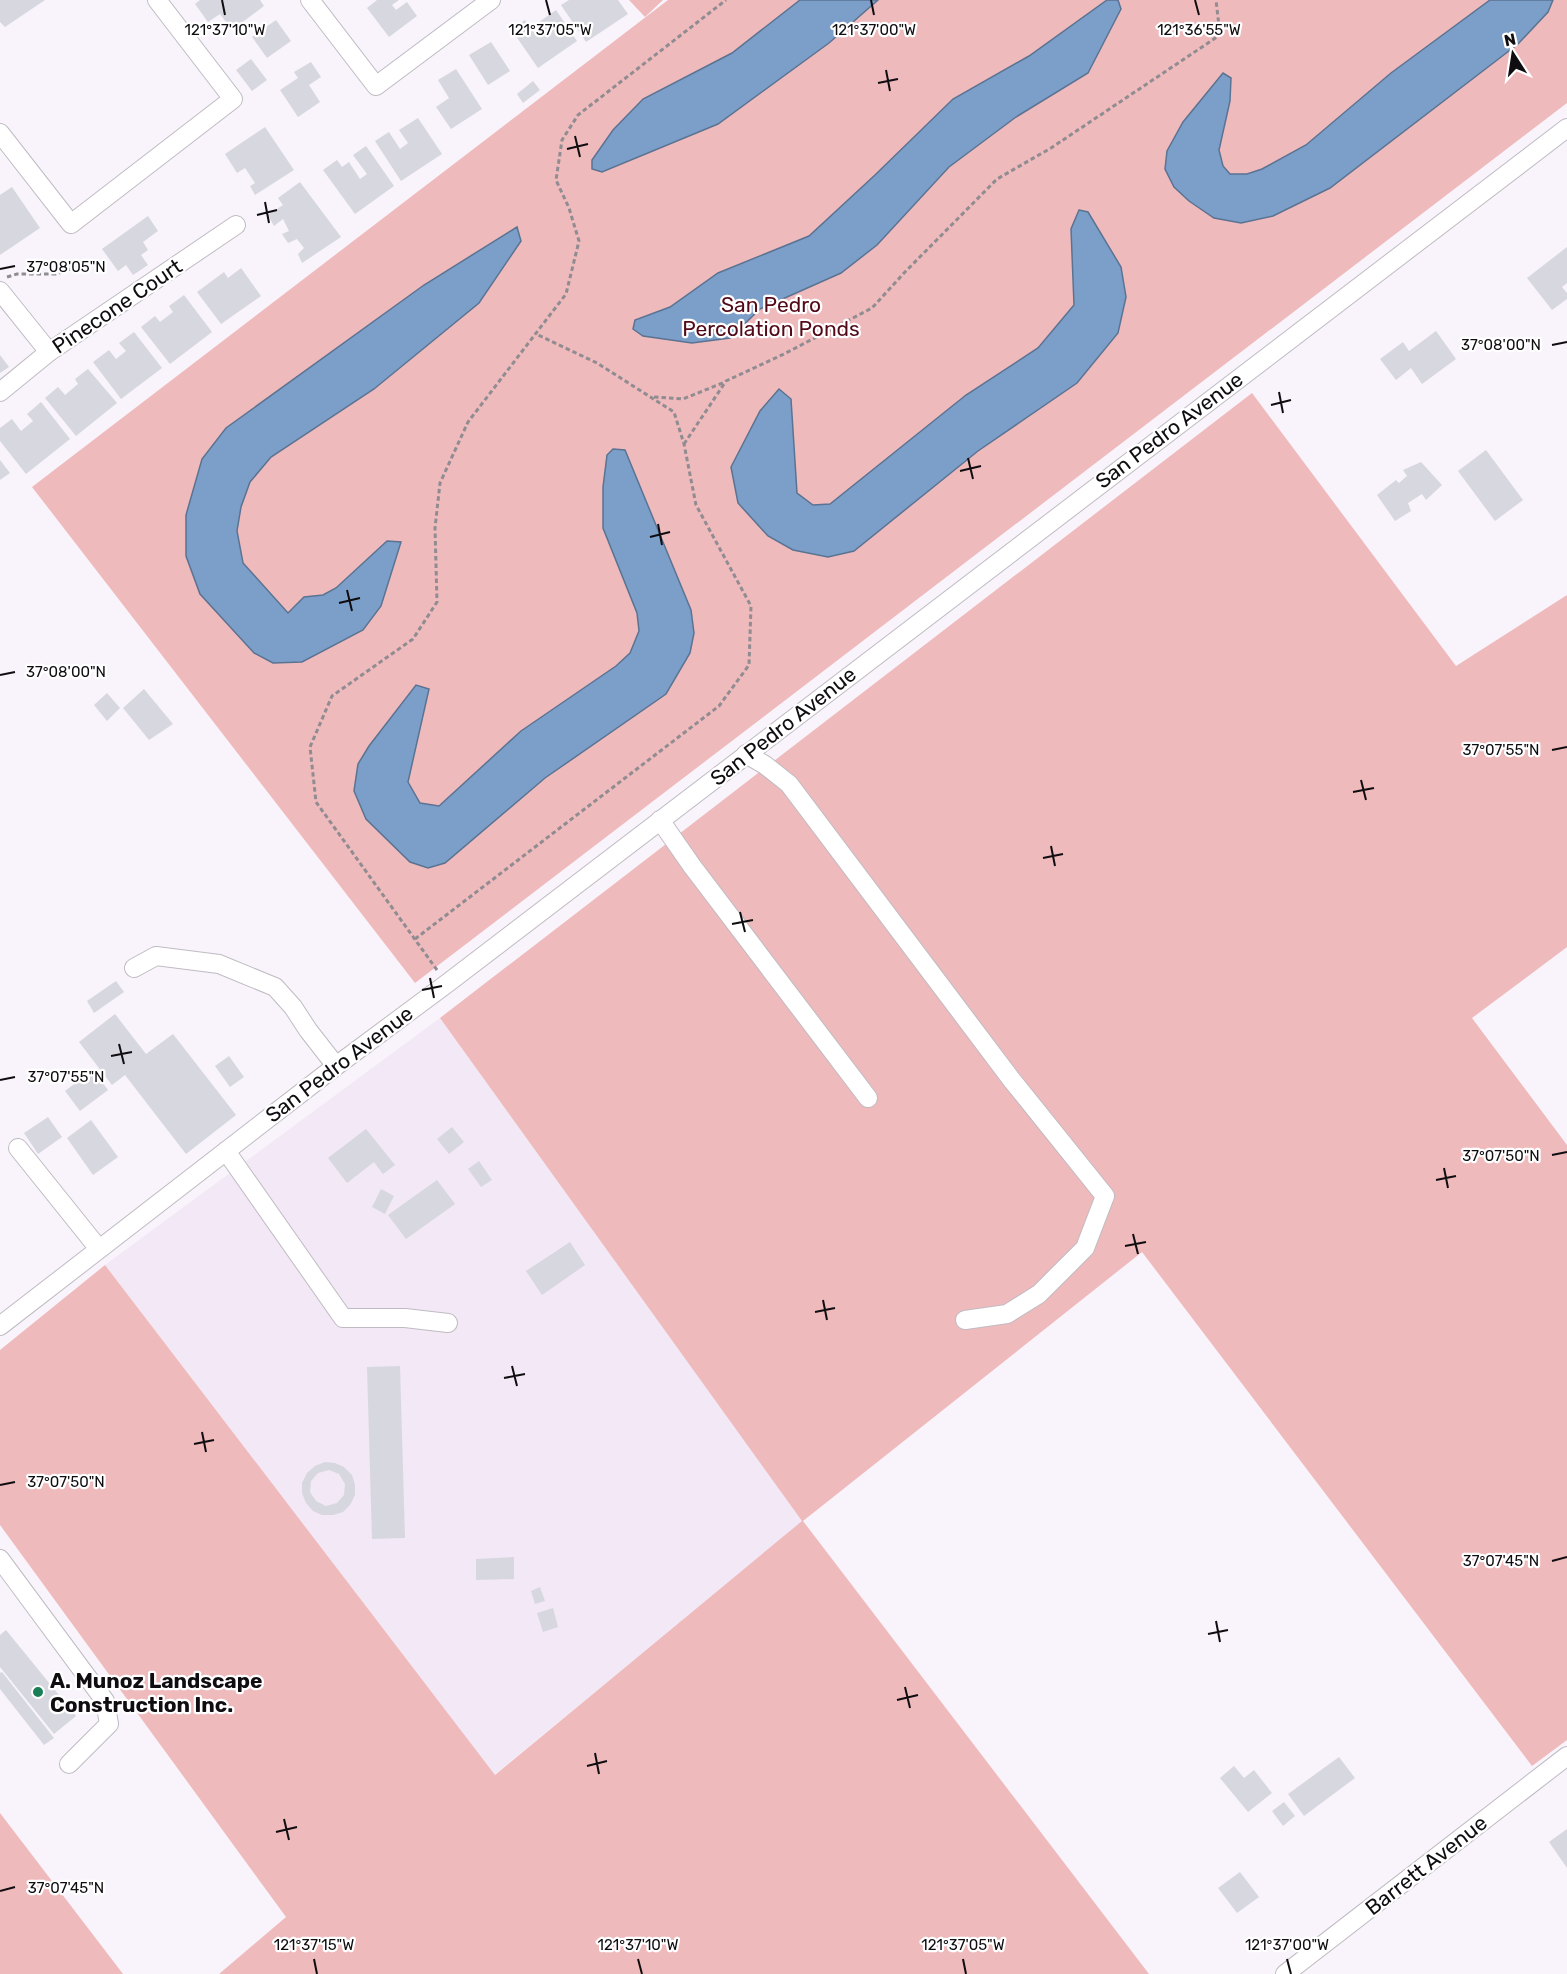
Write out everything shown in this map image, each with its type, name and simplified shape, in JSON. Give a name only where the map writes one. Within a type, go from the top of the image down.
[{"type":"street","points":[[0,133],[70,225],[233,99],[157,0]]},
{"type":"street","points":[[310,0],[376,86],[491,0]]},
{"type":"street","name":"San Pedro Avenue","points":[[0,1326],[336,1066],[1567,128]]},
{"type":"street","name":"Pinecone Court","points":[[0,392],[49,352],[236,225]]},
{"type":"street","points":[[0,291],[49,352]]},
{"type":"street","points":[[746,754],[765,765],[789,784],[1011,1079],[1105,1196],[1085,1248],[1040,1294],[1007,1314],[965,1320]]},
{"type":"street","points":[[660,820],[692,866],[868,1098]]},
{"type":"street","points":[[134,968],[156,956],[219,964],[275,987],[293,1007],[336,1066]]},
{"type":"street","points":[[18,1148],[99,1249]]},
{"type":"street","points":[[226,1151],[343,1318],[405,1318],[448,1323]]},
{"type":"street","points":[[0,1559],[105,1701],[109,1724],[69,1764]]},
{"type":"street","name":"Barrett Avenue","points":[[1285,1974],[1567,1756]]},
{"type":"path","points":[[449,982],[438,972],[316,802],[310,747],[332,696],[412,639],[438,602],[435,528],[440,483],[468,422],[566,294],[579,240],[569,208],[556,180],[562,140],[578,115],[726,0]]},
{"type":"path","points":[[652,397],[683,399],[784,354],[872,308],[997,179],[1051,148],[1220,36],[1216,0]]},
{"type":"path","points":[[0,280],[17,274],[56,274],[85,264]]},
{"type":"path","points":[[416,939],[719,706],[749,665],[752,606],[696,505],[684,444],[674,412],[597,363],[537,334]]},
{"type":"path","points":[[684,444],[726,381]]},
{"type":"shaded area","points":[[440,1018],[803,1521],[494,1775],[105,1265]]},
{"type":"green space","points":[[629,0],[663,0],[645,17]]},
{"type":"green space","name":"San Pedro Percolation Ponds","points":[[668,0],[1567,0],[1567,103],[415,983],[32,487]]},
{"type":"green space","points":[[1252,393],[1456,666],[1567,595],[1567,947],[1472,1018],[1567,1145],[1567,1740],[1532,1766],[1142,1252],[803,1521],[1149,1974],[219,1974],[286,1917],[0,1525],[0,1350],[105,1265],[495,1775],[802,1521],[440,1018]]},
{"type":"green space","points":[[0,1813],[123,1974],[0,1974]]},
{"type":"water","points":[[800,0],[878,0],[829,43],[718,124],[602,172],[592,169],[592,160],[613,130],[643,99],[732,53]]},
{"type":"water","points":[[1107,0],[1118,0],[1121,9],[1088,73],[1016,117],[949,167],[877,245],[841,273],[760,309],[730,338],[692,343],[643,336],[633,329],[635,320],[670,307],[718,273],[809,236],[953,99],[1029,56]]},
{"type":"water","points":[[1490,0],[1553,0],[1548,12],[1518,44],[1330,188],[1273,216],[1241,223],[1214,218],[1189,201],[1174,187],[1165,169],[1167,151],[1183,122],[1223,73],[1231,78],[1230,101],[1219,150],[1223,166],[1230,174],[1247,174],[1262,169],[1306,145],[1391,73]]},
{"type":"water","points":[[1079,210],[1088,212],[1121,267],[1126,297],[1118,333],[1077,383],[978,451],[854,551],[828,557],[793,550],[768,536],[738,503],[731,467],[760,411],[779,389],[791,399],[797,493],[813,505],[830,504],[966,395],[1038,348],[1074,305],[1071,229]]},
{"type":"water","points":[[517,227],[521,241],[479,303],[374,389],[271,457],[250,482],[241,507],[237,531],[243,563],[288,613],[304,597],[323,595],[336,588],[387,541],[401,542],[381,606],[363,630],[302,662],[273,663],[254,653],[200,594],[186,556],[186,515],[202,459],[226,428],[424,285]]},
{"type":"water","points":[[613,449],[625,450],[691,610],[694,633],[690,653],[666,694],[545,778],[445,863],[428,868],[410,862],[366,819],[354,791],[358,764],[416,685],[429,689],[408,782],[420,803],[439,806],[521,731],[616,666],[630,653],[639,631],[637,613],[603,528],[603,487],[607,455]]},
{"type":"building","points":[[0,0],[45,0],[5,27],[0,22]]},
{"type":"building","points":[[200,0],[260,0],[264,6],[232,30],[220,14],[208,22],[195,4]]},
{"type":"building","points":[[377,0],[399,0],[392,5],[396,10],[407,2],[417,16],[389,37],[367,8]]},
{"type":"building","points":[[569,0],[618,0],[628,14],[586,42],[561,5]]},
{"type":"building","points":[[556,10],[577,41],[538,68],[511,29],[525,20],[536,35],[544,29],[539,22]]},
{"type":"building","points":[[276,20],[291,41],[267,58],[252,37]]},
{"type":"building","points":[[491,42],[510,71],[488,85],[469,55]]},
{"type":"building","points":[[251,59],[267,80],[252,91],[236,70]]},
{"type":"building","points":[[311,62],[321,77],[309,85],[320,102],[298,117],[280,90],[298,78],[294,72]]},
{"type":"building","points":[[456,69],[482,109],[451,129],[436,107],[449,98],[438,80]]},
{"type":"building","points":[[533,81],[540,90],[523,103],[517,94]]},
{"type":"building","points":[[418,118],[442,154],[401,181],[375,141],[389,132],[400,149],[408,143],[399,130]]},
{"type":"building","points":[[265,127],[294,170],[255,195],[250,186],[255,183],[245,168],[237,173],[225,154]]},
{"type":"building","points":[[366,146],[394,186],[355,214],[323,170],[337,160],[342,167],[349,162],[360,179],[367,174],[353,155]]},
{"type":"building","points":[[300,182],[341,237],[302,263],[298,254],[304,248],[297,239],[288,243],[282,234],[289,231],[283,219],[274,226],[268,215],[283,205],[278,198]]},
{"type":"building","points":[[12,187],[40,228],[0,255],[0,195]]},
{"type":"building","points":[[148,216],[158,231],[143,242],[148,250],[141,255],[148,265],[133,275],[126,265],[118,271],[102,249]]},
{"type":"building","points":[[1567,247],[1567,283],[1562,287],[1567,293],[1567,299],[1552,310],[1527,278]]},
{"type":"building","points":[[241,268],[261,296],[221,324],[197,292],[224,272],[228,278]]},
{"type":"building","points":[[184,295],[212,332],[170,364],[141,327],[155,316],[160,322],[173,312],[169,306]]},
{"type":"building","points":[[1436,331],[1456,359],[1422,384],[1411,368],[1396,380],[1380,359],[1403,342],[1409,351]]},
{"type":"building","points":[[134,332],[162,368],[121,399],[93,362],[109,350],[116,359],[126,351],[119,343]]},
{"type":"building","points":[[0,355],[9,367],[0,373]]},
{"type":"building","points":[[88,369],[117,403],[76,436],[45,398],[58,387],[65,395],[78,384],[75,379]]},
{"type":"building","points":[[41,402],[70,439],[26,474],[0,441],[0,428],[12,419],[21,431],[33,421],[27,414]]},
{"type":"building","points":[[1486,450],[1523,500],[1495,521],[1458,471]]},
{"type":"building","points":[[0,460],[10,473],[0,480]]},
{"type":"building","points":[[1421,462],[1442,485],[1426,500],[1422,494],[1408,503],[1411,511],[1395,521],[1377,495],[1396,480],[1399,483],[1407,476],[1403,470]]},
{"type":"building","points":[[144,689],[173,724],[149,740],[123,708]]},
{"type":"building","points":[[107,693],[120,708],[107,721],[94,705]]},
{"type":"building","points":[[116,981],[124,992],[94,1013],[87,1001]]},
{"type":"building","points":[[115,1014],[146,1054],[173,1034],[236,1115],[186,1154],[125,1075],[112,1085],[79,1042]]},
{"type":"building","points":[[229,1056],[244,1077],[230,1087],[215,1066]]},
{"type":"building","points":[[93,1070],[108,1090],[80,1111],[65,1091]]},
{"type":"building","points":[[48,1117],[62,1137],[38,1154],[24,1133]]},
{"type":"building","points":[[91,1120],[118,1157],[93,1175],[67,1138]]},
{"type":"building","points":[[452,1127],[464,1142],[449,1154],[437,1139]]},
{"type":"building","points":[[366,1129],[395,1165],[383,1174],[374,1162],[347,1183],[328,1158]]},
{"type":"building","points":[[479,1161],[492,1180],[481,1187],[468,1169]]},
{"type":"building","points":[[437,1180],[455,1204],[406,1239],[388,1215]]},
{"type":"building","points":[[381,1189],[394,1196],[385,1214],[372,1207]]},
{"type":"building","points":[[570,1242],[585,1265],[542,1295],[526,1271]]},
{"type":"building","points":[[400,1366],[405,1538],[372,1539],[367,1367]]},
{"type":"building","points":[[325,1462],[335,1463],[344,1467],[352,1475],[355,1495],[343,1512],[322,1515],[313,1511],[306,1503],[302,1493],[302,1483],[307,1473],[315,1466]],"holes":[[[329,1470],[339,1474],[345,1484],[344,1495],[337,1503],[326,1506],[316,1501],[310,1492],[311,1481],[318,1473]]]},
{"type":"building","points":[[514,1557],[514,1579],[476,1580],[476,1559]]},
{"type":"building","points":[[540,1587],[545,1601],[535,1604],[531,1591]]},
{"type":"building","points":[[553,1608],[558,1627],[543,1632],[537,1613]]},
{"type":"building","name":"A. Munoz Landscape Construction Inc.","points":[[6,1630],[76,1716],[54,1734],[0,1667],[0,1635]]},
{"type":"building","points":[[2,1672],[54,1738],[44,1745],[0,1689],[0,1673]]},
{"type":"building","points":[[1339,1757],[1355,1778],[1304,1816],[1288,1794]]},
{"type":"building","points":[[1234,1766],[1244,1778],[1254,1770],[1272,1793],[1248,1812],[1220,1778]]},
{"type":"building","points":[[1284,1802],[1295,1816],[1283,1826],[1272,1811]]},
{"type":"building","points":[[1567,1829],[1567,1868],[1549,1842]]},
{"type":"building","points":[[1240,1872],[1259,1897],[1237,1913],[1218,1888]]},
{"type":"place","name":"A. Munoz Landscape Construction Inc.","points":[[38,1692]]}]
